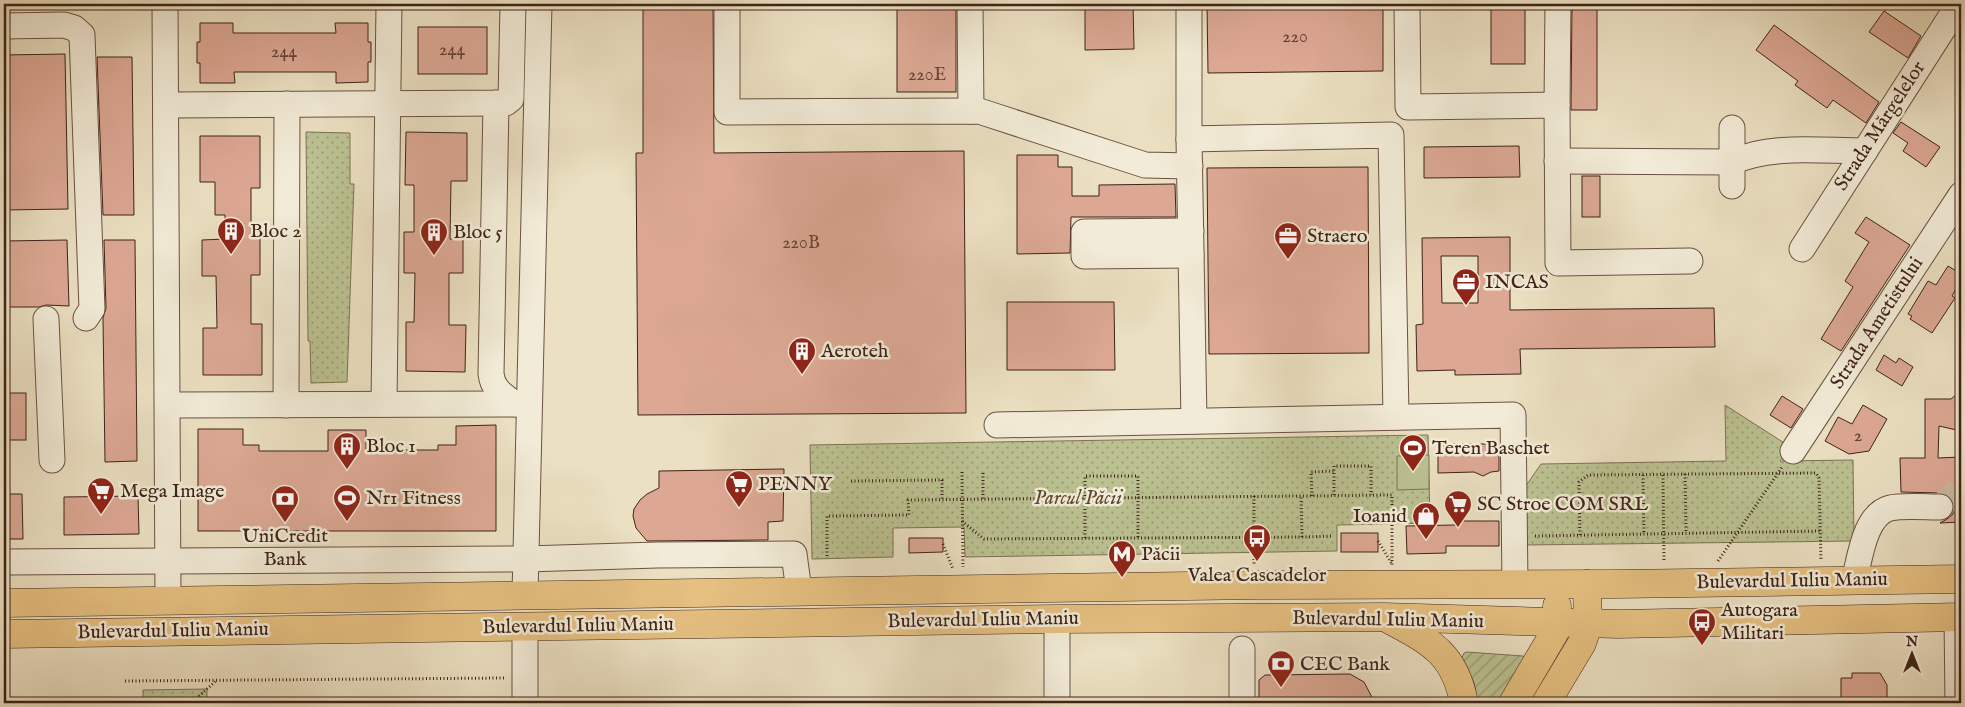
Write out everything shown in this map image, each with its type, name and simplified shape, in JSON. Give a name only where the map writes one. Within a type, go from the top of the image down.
[{"type":"main road","name":"Bulevardul Iuliu Maniu","points":[[4,603],[1258,585],[1587,584],[1961,579]]},
{"type":"main road","points":[[1513,703],[1552,636],[1557,623],[1557,584]]},
{"type":"main road","points":[[1546,703],[1582,643],[1588,624],[1587,584]]},
{"type":"main road","name":"Bulevardul Iuliu Maniu","points":[[4,634],[1056,619],[1384,617],[1588,624],[1959,617]]},
{"type":"main road","points":[[1384,617],[1437,648],[1456,673],[1464,703]]},
{"type":"street","points":[[165,4],[168,601]]},
{"type":"street","points":[[384,404],[389,4]]},
{"type":"street","points":[[167,105],[506,103],[511,99],[513,4]]},
{"type":"street","points":[[525,595],[539,4]]},
{"type":"street","points":[[727,4],[727,112],[979,111],[1145,165],[1190,166]]},
{"type":"street","points":[[970,4],[971,111]]},
{"type":"street","points":[[1188,4],[1194,421]]},
{"type":"street","points":[[1189,139],[1408,135],[1407,4]]},
{"type":"street","points":[[1558,4],[1558,263],[1690,261]]},
{"type":"street","name":"Strada Mărgelelor","points":[[1802,249],[1959,4]]},
{"type":"street","points":[[4,26],[64,25],[74,28],[82,35],[92,309],[86,318]]},
{"type":"street","points":[[496,103],[492,382],[496,389],[515,404]]},
{"type":"street","points":[[1408,103],[1408,107],[1557,105]]},
{"type":"street","points":[[286,405],[287,104]]},
{"type":"street","points":[[1732,128],[1732,186]]},
{"type":"street","points":[[1391,135],[1396,417]]},
{"type":"street","points":[[1557,161],[1732,162],[1751,154],[1777,151],[1865,151]]},
{"type":"street","name":"Strada Ametistului","points":[[1793,451],[1961,195]]},
{"type":"street","points":[[46,319],[52,460]]},
{"type":"street","points":[[168,405],[515,404]]},
{"type":"street","points":[[515,404],[512,541],[526,559]]},
{"type":"street","points":[[997,425],[1513,415],[1514,584]]},
{"type":"street","points":[[1854,581],[1867,531],[1871,521],[1880,513],[1890,508],[1940,507]]},
{"type":"street","points":[[4,562],[526,559],[657,555],[794,554],[799,591]]},
{"type":"street","points":[[656,593],[657,555]]},
{"type":"street","points":[[1958,703],[1959,617]]},
{"type":"street","points":[[1056,619],[1057,703]]},
{"type":"street","points":[[525,626],[525,703]]},
{"type":"street","points":[[1242,649],[1242,703]]},
{"type":"path","points":[[1334,495],[1334,466],[1371,466],[1371,495]]},
{"type":"path","points":[[1312,496],[1311,472],[1334,471]]},
{"type":"path","points":[[962,472],[963,568]]},
{"type":"path","points":[[982,473],[982,499]]},
{"type":"path","points":[[1580,536],[1579,482],[1588,476],[1816,473],[1819,475],[1821,581]]},
{"type":"path","points":[[1685,474],[1686,534]]},
{"type":"path","points":[[1704,582],[1778,474]]},
{"type":"path","points":[[1643,475],[1644,534]]},
{"type":"path","points":[[1663,475],[1664,583]]},
{"type":"path","points":[[1085,538],[1085,476],[1138,476],[1138,538]]},
{"type":"path","points":[[851,481],[942,480],[942,500]]},
{"type":"path","points":[[827,556],[827,516],[908,515],[908,500],[1392,495],[1392,565]]},
{"type":"path","points":[[1254,496],[1254,569]]},
{"type":"path","points":[[1301,496],[1302,537]]},
{"type":"path","points":[[962,521],[984,539],[1333,536]]},
{"type":"path","points":[[1514,537],[1820,531]]},
{"type":"path","points":[[125,681],[525,677]]},
{"type":"path","points":[[191,703],[216,680]]},
{"type":"path","points":[[167,703],[172,700],[196,699]]},
{"type":"path","points":[[4,701],[125,700]]},
{"type":"green space","points":[[306,132],[350,133],[350,184],[354,184],[347,382],[311,383],[310,341],[308,341]]},
{"type":"green space","points":[[1725,405],[1789,446],[1780,461],[1853,460],[1854,541],[1524,545],[1523,490],[1541,464],[1726,461]]},
{"type":"green space","name":"Parcul Păcii","points":[[1428,435],[1430,523],[1337,525],[1337,551],[965,557],[964,527],[893,528],[893,557],[812,559],[810,445]]},
{"type":"green space","name":"Teren Baschet","points":[[1429,455],[1429,489],[1397,490],[1397,456]]},
{"type":"green space","points":[[1464,653],[1523,656],[1525,658],[1498,703],[1478,703],[1474,682],[1461,660]]},
{"type":"green space","points":[[207,689],[207,703],[143,703],[143,690]]},
{"type":"building","points":[[643,4],[713,4],[714,153],[964,151],[966,413],[638,415],[636,153],[643,153]]},
{"type":"building","points":[[897,4],[956,4],[956,92],[897,92]]},
{"type":"building","points":[[1085,4],[1133,4],[1134,49],[1085,50]]},
{"type":"building","points":[[1207,4],[1383,4],[1383,71],[1208,73]]},
{"type":"building","points":[[1491,4],[1525,4],[1525,64],[1491,64]]},
{"type":"building","points":[[1572,4],[1597,4],[1597,110],[1571,110]]},
{"type":"building","points":[[1884,11],[1921,36],[1908,58],[1869,32]]},
{"type":"building","points":[[200,23],[233,23],[233,33],[336,33],[335,23],[368,23],[368,42],[371,42],[371,62],[368,62],[368,82],[336,83],[336,72],[234,72],[235,83],[200,83],[200,63],[197,63],[197,42],[200,42]]},
{"type":"building","points":[[1774,25],[1879,102],[1866,123],[1833,100],[1827,108],[1795,85],[1798,81],[1756,50]]},
{"type":"building","points":[[418,27],[487,27],[487,74],[418,74]]},
{"type":"building","points":[[65,54],[68,209],[4,210],[4,55]]},
{"type":"building","points":[[97,57],[132,57],[134,215],[103,215]]},
{"type":"building","points":[[1901,122],[1940,147],[1926,167],[1903,151],[1908,143],[1893,133]]},
{"type":"building","name":"Bloc 5","points":[[406,132],[467,133],[467,181],[451,181],[450,239],[463,239],[463,273],[449,273],[449,325],[466,325],[465,372],[406,371],[406,322],[414,322],[415,273],[404,273],[404,232],[414,232],[414,185],[405,185]]},
{"type":"building","name":"Bloc 2","points":[[200,136],[260,136],[260,188],[251,188],[251,234],[260,234],[260,275],[251,275],[251,324],[262,324],[262,375],[203,375],[203,328],[217,328],[216,276],[202,276],[202,240],[225,239],[225,215],[215,215],[215,182],[200,182]]},
{"type":"building","points":[[1519,146],[1520,177],[1424,178],[1424,147]]},
{"type":"building","points":[[1017,155],[1058,155],[1058,167],[1072,167],[1072,196],[1099,196],[1099,185],[1175,184],[1176,217],[1071,217],[1070,253],[1017,254]]},
{"type":"building","name":"Straero","points":[[1368,167],[1369,353],[1209,354],[1207,168]]},
{"type":"building","points":[[1582,176],[1600,176],[1600,217],[1582,217]]},
{"type":"building","points":[[1866,217],[1910,245],[1841,351],[1821,339],[1853,287],[1845,281],[1869,242],[1855,233]]},
{"type":"building","name":"INCAS","points":[[1510,237],[1510,310],[1714,308],[1715,347],[1520,349],[1521,374],[1455,375],[1455,370],[1417,371],[1416,325],[1423,324],[1422,238]],"holes":[[[1441,256],[1478,256],[1478,303],[1442,303]]]},
{"type":"building","points":[[67,240],[69,306],[4,307],[4,241]]},
{"type":"building","points":[[104,240],[135,240],[137,461],[105,462],[103,318],[106,308]]},
{"type":"building","points":[[1948,266],[1961,274],[1961,280],[1952,296],[1955,298],[1932,333],[1910,319],[1912,316],[1908,314],[1928,281],[1936,285]]},
{"type":"building","points":[[1007,302],[1114,302],[1115,370],[1007,370]]},
{"type":"building","points":[[1884,355],[1896,363],[1899,358],[1913,367],[1902,386],[1876,370]]},
{"type":"building","points":[[1961,391],[1961,431],[1939,426],[1938,458],[1961,457],[1961,522],[1940,523],[1953,514],[1952,500],[1947,494],[1901,492],[1900,458],[1925,458],[1925,399],[1951,399]]},
{"type":"building","points":[[4,393],[26,393],[26,440],[4,440]]},
{"type":"building","points":[[1782,396],[1803,409],[1791,428],[1770,415]]},
{"type":"building","points":[[1863,405],[1887,419],[1869,451],[1849,454],[1825,441],[1838,417],[1852,424]]},
{"type":"building","name":"Bloc 1","points":[[496,425],[496,531],[198,531],[198,429],[243,429],[243,445],[259,445],[259,451],[328,451],[328,430],[366,430],[366,450],[438,450],[438,445],[456,445],[456,426]]},
{"type":"building","points":[[1438,444],[1499,444],[1499,471],[1483,476],[1474,472],[1438,473]]},
{"type":"building","points":[[784,469],[783,521],[768,522],[768,540],[647,541],[636,528],[633,516],[634,509],[647,494],[659,488],[659,471]]},
{"type":"building","points":[[4,494],[22,494],[23,539],[4,539]]},
{"type":"building","name":"Mega Image","points":[[138,496],[139,534],[64,535],[64,497]]},
{"type":"building","points":[[1455,521],[1499,521],[1499,546],[1446,546],[1446,553],[1407,554],[1406,526],[1455,525]]},
{"type":"building","points":[[1341,533],[1378,533],[1378,552],[1341,552]]},
{"type":"building","points":[[909,538],[943,538],[943,552],[909,553]]},
{"type":"building","points":[[1852,673],[1880,673],[1887,685],[1887,703],[1841,703],[1841,678],[1852,678]]},
{"type":"building","points":[[1350,674],[1364,682],[1375,703],[1259,703],[1259,680],[1265,675]]},
{"type":"tunnel","points":[[1940,507],[1961,487]]},
{"type":"place","name":"Bloc 2","points":[[231,255]]},
{"type":"place","name":"Bloc 5","points":[[434,256]]},
{"type":"place","name":"Straero","points":[[1288,260]]},
{"type":"place","name":"INCAS","points":[[1466,306]]},
{"type":"place","name":"Aeroteh","points":[[802,375]]},
{"type":"place","name":"Bloc 1","points":[[347,470]]},
{"type":"place","name":"Teren Baschet","points":[[1413,472]]},
{"type":"place","name":"PENNY","points":[[739,508]]},
{"type":"place","name":"Mega Image","points":[[101,515]]},
{"type":"place","name":"Nr1 Fitness","points":[[347,522]]},
{"type":"place","name":"UniCredit Bank","points":[[285,523]]},
{"type":"place","name":"SC Stroe COM SRL","points":[[1458,528]]},
{"type":"place","name":"Ioanid","points":[[1426,540]]},
{"type":"place","name":"Valea Cascadelor","points":[[1257,562]]},
{"type":"place","name":"Păcii","points":[[1122,578]]},
{"type":"place","name":"Autogara Militari","points":[[1702,646]]},
{"type":"place","name":"CEC Bank","points":[[1281,688]]}]
